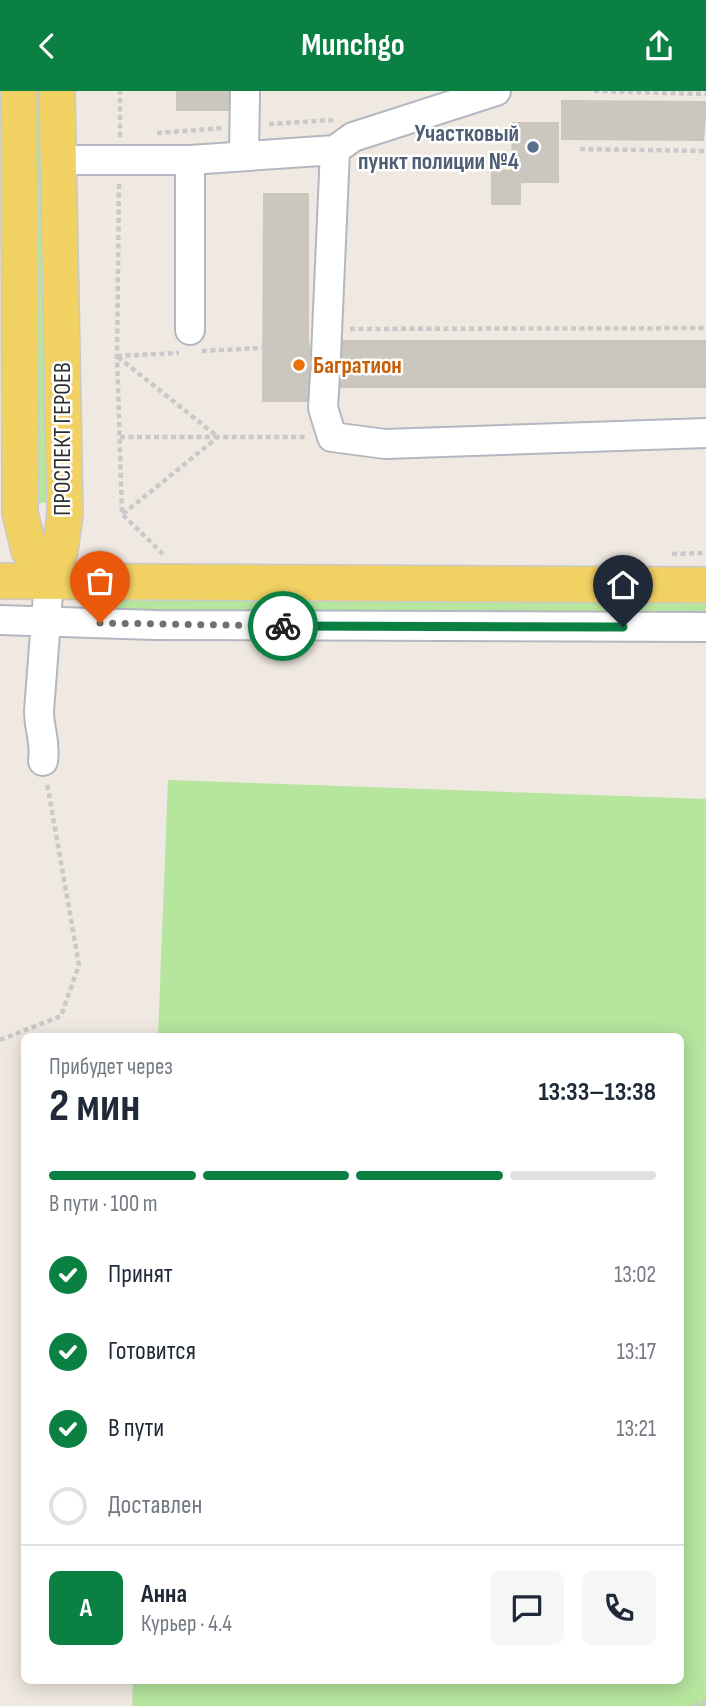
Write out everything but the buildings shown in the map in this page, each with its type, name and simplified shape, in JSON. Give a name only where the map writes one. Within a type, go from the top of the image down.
[{"type":"main road","name":"ПРОСПЕКТ ГЕРОЕВ","points":[[19,91],[9,158],[20,513],[29,549],[49,582]]},
{"type":"main road","name":"ПРОСПЕКТ ГЕРОЕВ","points":[[49,582],[60,551],[65,514],[57,91]]},
{"type":"main road","points":[[0,580],[706,585]]},
{"type":"lane","points":[[244,154],[245,91]]},
{"type":"lane","points":[[59,160],[120,148],[190,160],[244,154],[335,150],[353,137],[496,91]]},
{"type":"lane","points":[[335,150],[323,408],[331,437],[385,444],[706,433]]},
{"type":"lane","points":[[190,160],[190,330]]},
{"type":"lane","points":[[43,761],[46,740],[39,724],[49,582]]},
{"type":"lane","points":[[0,619],[154,625],[706,627]]},
{"type":"path","points":[[120,91],[117,356],[122,514],[218,437]]},
{"type":"path","points":[[594,91],[706,94]]},
{"type":"path","points":[[148,134],[338,120]]},
{"type":"path","points":[[120,148],[134,135]]},
{"type":"path","points":[[580,149],[706,151]]},
{"type":"path","points":[[326,353],[706,328]]},
{"type":"path","points":[[261,348],[280,347]]},
{"type":"path","points":[[117,356],[218,437]]},
{"type":"path","points":[[120,437],[331,437]]},
{"type":"path","points":[[0,1040],[61,1016],[79,965],[43,761]]},
{"type":"path","points":[[695,1706],[706,1702]]},
{"type":"green space","points":[[34,91],[47,91],[49,502],[35,504]]},
{"type":"green space","points":[[103,595],[706,599],[706,616],[133,616],[103,603]]},
{"type":"green space","points":[[168,780],[706,799],[706,1706],[132,1706],[133,1684],[684,1684],[684,1033],[158,1033]]},
{"type":"way so far","points":[[100,623],[283,626]]},
{"type":"place","name":"Участковый пункт полиции №4","points":[[533,147]]},
{"type":"place","name":"Багратион","points":[[299,365]]},
{"type":"route","points":[[283,626],[623,627]]}]
